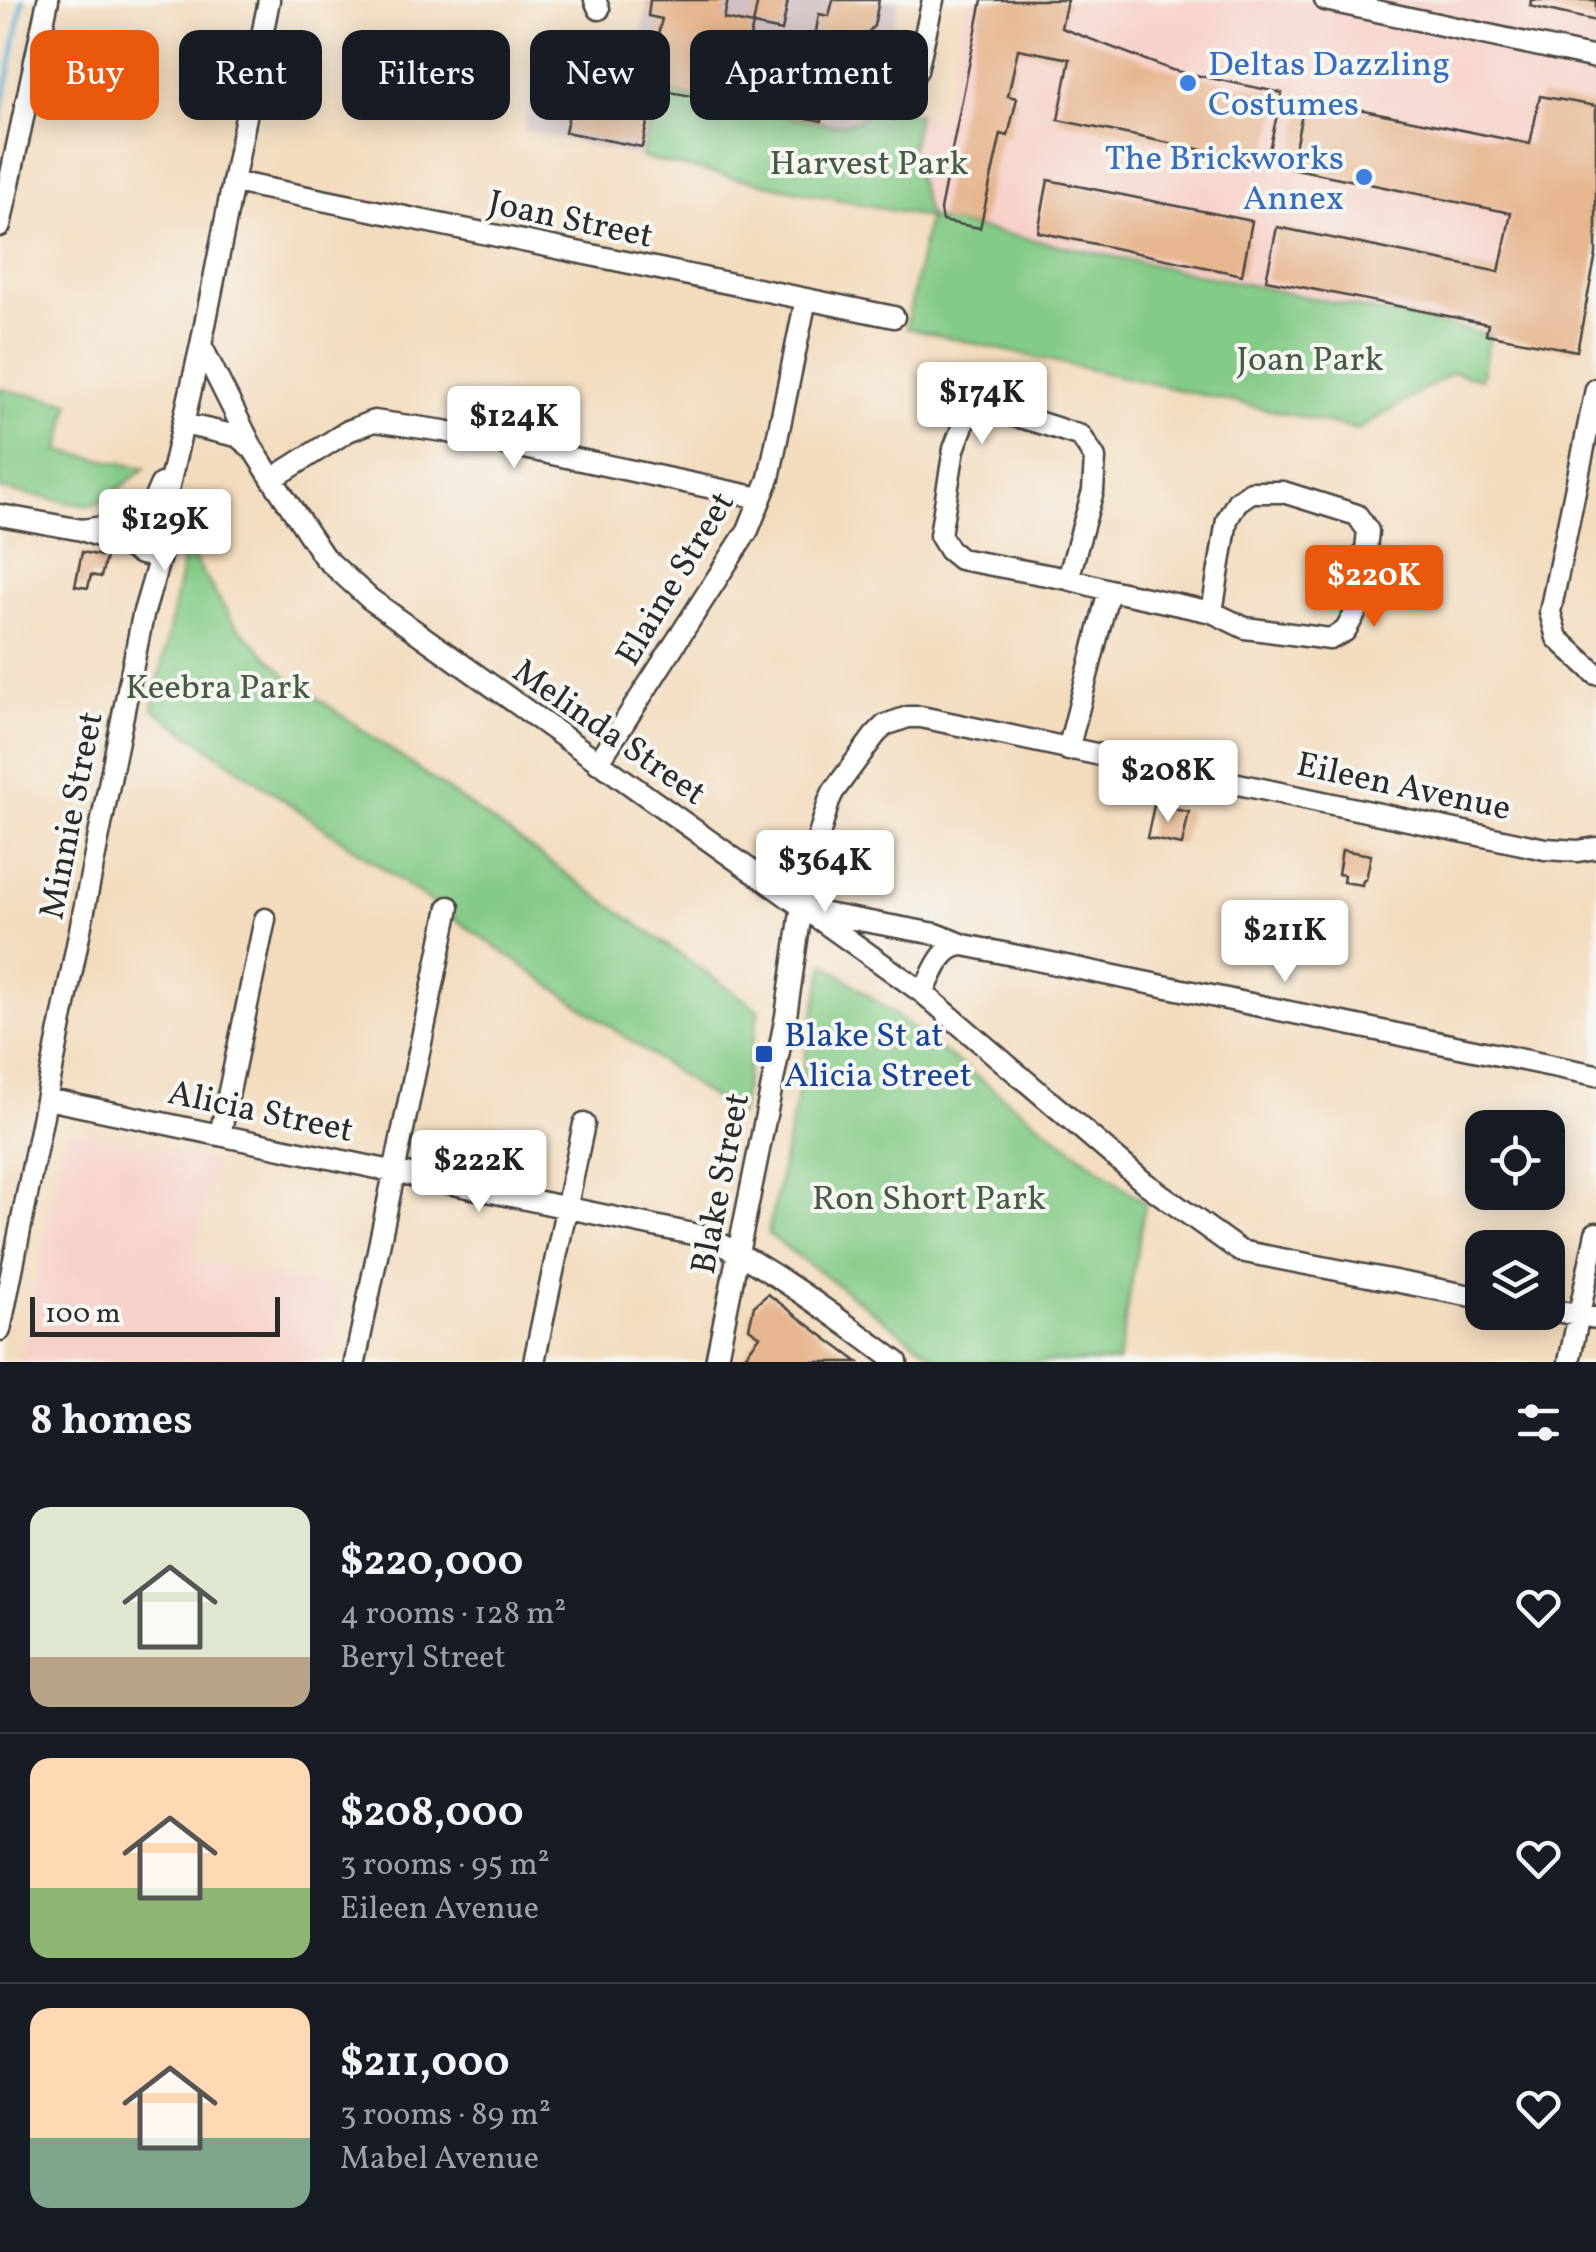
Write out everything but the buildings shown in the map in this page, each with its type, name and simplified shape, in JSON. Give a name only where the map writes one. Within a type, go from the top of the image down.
[{"type":"street","points":[[0,226],[48,0]]},
{"type":"street","name":"Minnie Street","points":[[0,1330],[144,606],[164,540],[163,514],[201,345],[269,0]]},
{"type":"street","points":[[927,30],[934,0]]},
{"type":"street","points":[[1325,0],[1596,58]]},
{"type":"street","name":"Joan Street","points":[[234,182],[894,317]]},
{"type":"street","name":"Elaine Street","points":[[598,763],[748,530],[769,478],[806,299]]},
{"type":"street","name":"Melinda Street","points":[[201,345],[272,479],[324,557],[370,599],[923,993],[1145,1184],[1240,1251],[1465,1295]]},
{"type":"street","points":[[1596,389],[1550,612],[1557,638],[1596,674]]},
{"type":"street","points":[[1068,579],[1093,492],[1095,458],[1081,436],[1023,418],[968,412],[954,450],[940,535],[960,559],[1212,612],[1245,628],[1330,639],[1345,631],[1360,605],[1368,531],[1358,516],[1283,492],[1251,492],[1236,502],[1227,520],[1212,612]]},
{"type":"street","points":[[272,479],[348,431],[374,420],[444,430],[760,498]]},
{"type":"street","points":[[183,424],[237,436],[254,449]]},
{"type":"street","name":"Minnie Street","points":[[140,521],[176,455]]},
{"type":"street","points":[[0,515],[82,530],[148,556],[164,540],[162,524],[155,520],[82,530]]},
{"type":"street","points":[[134,550],[130,534],[140,521]]},
{"type":"street","name":"Minnie Street","points":[[134,550],[144,606]]},
{"type":"street","points":[[1068,750],[1109,590]]},
{"type":"street","name":"Eileen Avenue","points":[[828,805],[832,792],[875,735],[886,725],[921,717],[1546,848],[1596,848]]},
{"type":"street","name":"Blake Street","points":[[716,1362],[786,1016],[808,944],[808,872],[828,805]]},
{"type":"street","points":[[355,1362],[449,907]]},
{"type":"street","points":[[810,910],[1596,1075]]},
{"type":"street","points":[[220,1135],[264,919]]},
{"type":"street","points":[[923,993],[946,951],[964,945]]},
{"type":"street","name":"Alicia Street","points":[[48,1099],[707,1237],[787,1282],[898,1362]]},
{"type":"street","points":[[534,1362],[584,1124]]},
{"type":"street","points":[[1569,1362],[1587,1317],[1596,1233]]},
{"type":"shaded area","points":[[646,0],[899,0],[892,30],[690,30],[690,98],[670,94],[670,30],[643,30]]},
{"type":"shaded area","points":[[968,0],[1596,0],[1596,254],[1577,351],[928,218],[910,154],[917,120],[928,120],[928,116],[941,118]]},
{"type":"shaded area","points":[[530,102],[530,120],[650,120],[642,158],[524,130]]},
{"type":"shaded area","points":[[806,120],[858,120],[856,122],[832,125]]},
{"type":"shaded area","points":[[67,1130],[214,1161],[194,1259],[342,1290],[328,1362],[19,1362]]},
{"type":"green space","name":"Joan Park","points":[[670,94],[690,98],[690,120],[806,120],[832,125],[858,120],[917,120],[910,154],[929,218],[1490,335],[1481,379],[1453,372],[1358,430],[906,328],[928,218],[642,158],[650,120],[670,120]]},
{"type":"green space","points":[[0,389],[70,402],[60,451],[145,468],[102,502],[88,506],[0,489]]},
{"type":"green space","name":"Keebra Park","points":[[186,546],[233,622],[289,678],[759,1010],[739,1116],[153,709]]},
{"type":"green space","name":"Ron Short Park","points":[[825,963],[1145,1203],[1118,1362],[942,1362],[768,1234]]},
{"type":"waterway","points":[[0,121],[23,0]]},
{"type":"place","name":"Deltas Dazzling Costumes","points":[[1188,83]]},
{"type":"place","name":"The Brickworks Annex","points":[[1364,177]]},
{"type":"place","name":"Blake St at Alicia Street","points":[[764,1054]]},
{"type":"park label","name":"Harvest Park","points":[[869,162]]}]
